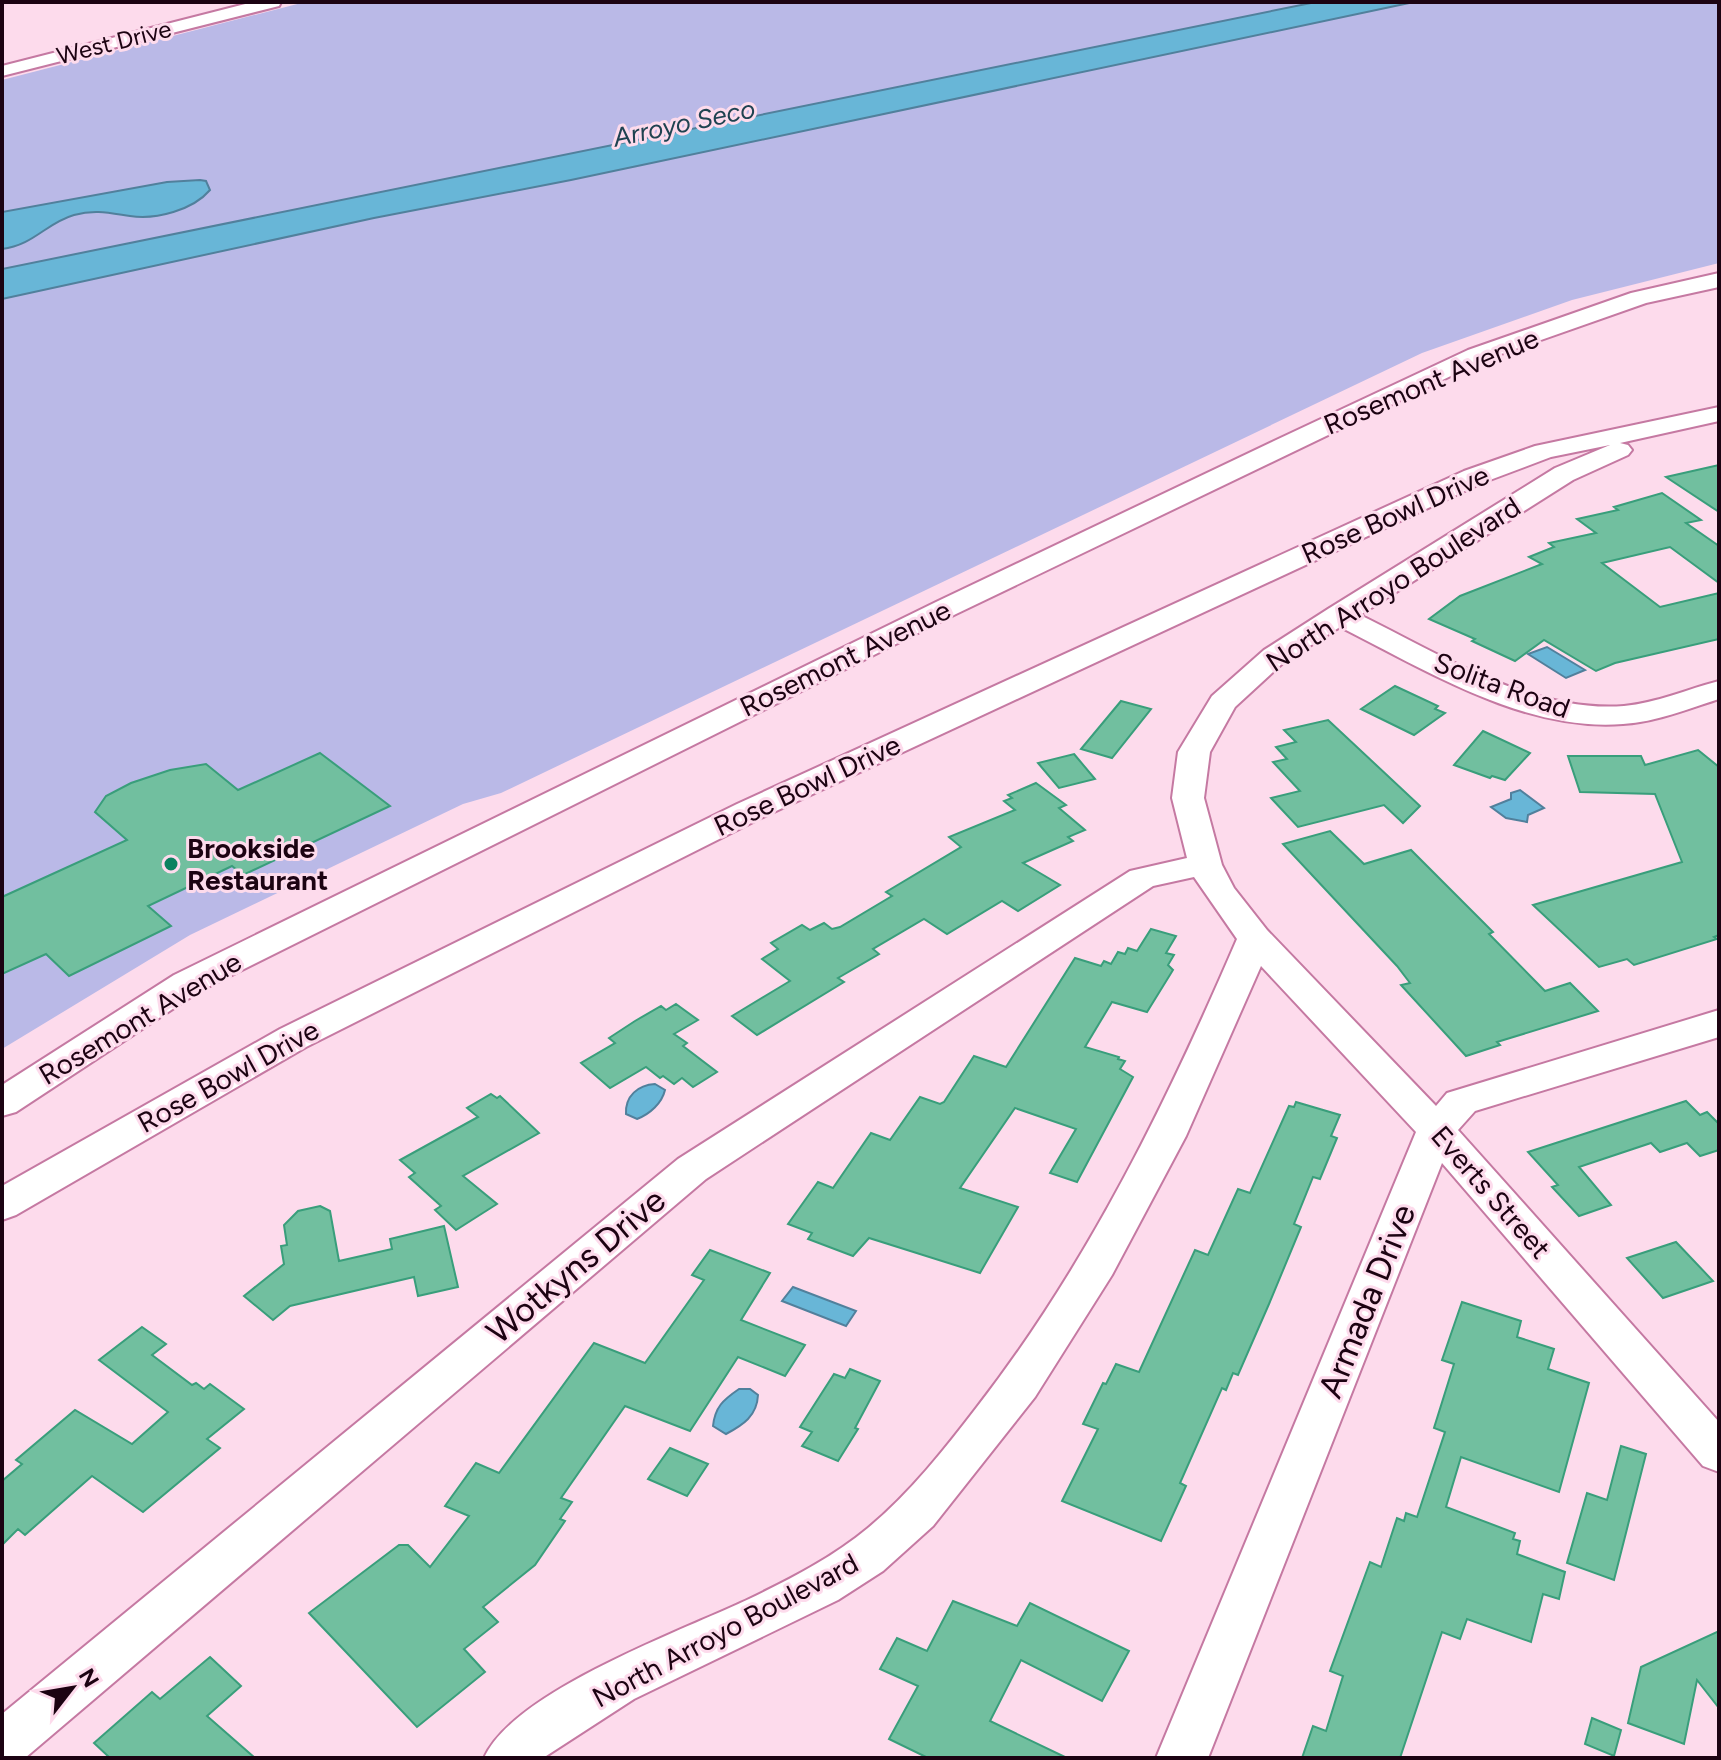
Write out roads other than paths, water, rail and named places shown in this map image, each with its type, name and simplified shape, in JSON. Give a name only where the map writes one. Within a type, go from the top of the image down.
[{"type":"street","name":"West Drive","points":[[2,71],[273,2]]},
{"type":"street","name":"Rosemont Avenue","points":[[2,1103],[187,983],[1255,459],[1476,355],[1639,298],[1719,280]]},
{"type":"street","name":"North Arroyo Boulevard","points":[[510,1758],[523,1743],[628,1677],[737,1630],[849,1569],[924,1507],[1017,1391],[1091,1275],[1154,1166],[1211,1045],[1255,938],[1219,892],[1205,865],[1188,798],[1194,752],[1223,702],[1274,656],[1564,474],[1615,453],[1641,433],[1712,422]]},
{"type":"street","name":"Rose Bowl Drive","points":[[2,1205],[293,1038],[749,811],[1473,477],[1544,451],[1641,433]]},
{"type":"street","name":"Solita Road","points":[[1338,615],[1476,681],[1541,704],[1585,715],[1625,715],[1719,690]]},
{"type":"street","name":"Wotkyns Drive","points":[[2,1750],[5,1743],[692,1169],[1142,878],[1205,865]]},
{"type":"street","name":"Everts Street","points":[[1255,938],[1436,1130],[1719,1453]]},
{"type":"street","name":"Armada Drive","points":[[1182,1758],[1436,1130],[1461,1102],[1719,1022]]},
{"type":"place","name":"Brookside Restaurant","points":[[171,864]]},
{"type":"water label","name":"Arroyo Seco","points":[[684,123]]}]
